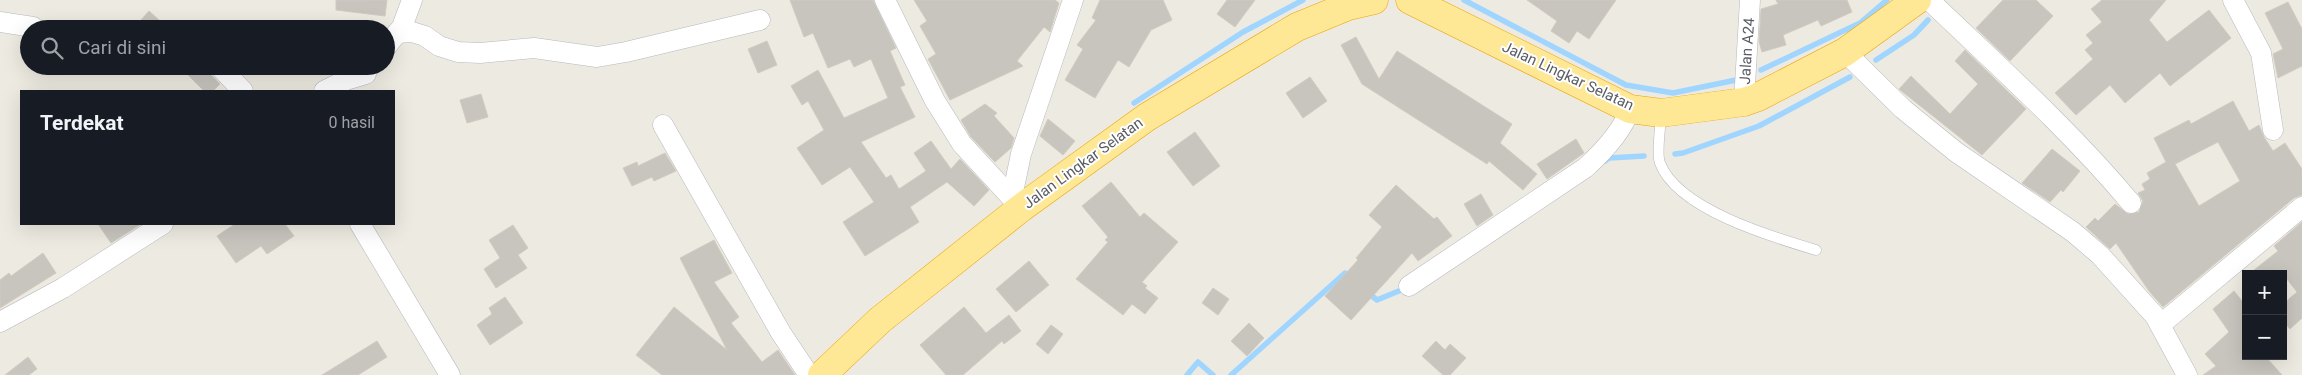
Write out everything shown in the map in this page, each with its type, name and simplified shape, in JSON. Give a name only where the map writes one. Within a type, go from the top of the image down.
[{"type":"highway","name":"Jalan Lingkar Selatan","points":[[822,375],[880,320],[1016,202],[1147,117],[1297,27],[1348,6],[1374,0]]},
{"type":"highway","name":"Jalan Lingkar Selatan","points":[[1410,0],[1630,109],[1661,113],[1744,102],[1774,89],[1845,52],[1917,0]]},
{"type":"street","points":[[395,34],[412,0]]},
{"type":"street","points":[[885,0],[935,101],[962,144],[1016,202]]},
{"type":"street","points":[[1016,202],[1021,154],[1073,0]]},
{"type":"street","name":"Jalan A24","points":[[1744,102],[1750,0]]},
{"type":"street","points":[[1929,0],[2031,98],[2110,178],[2131,203]]},
{"type":"street","points":[[2234,0],[2261,53],[2273,130]]},
{"type":"street","points":[[395,39],[412,32],[425,36],[440,46],[458,52],[480,54],[534,48],[597,56],[626,52],[760,20]]},
{"type":"street","points":[[0,22],[20,25]]},
{"type":"street","points":[[1845,52],[1903,109],[1956,152],[2073,232],[2100,254],[2160,325],[2187,375]]},
{"type":"street","points":[[227,75],[241,90]]},
{"type":"street","points":[[326,90],[357,75]]},
{"type":"street","points":[[354,90],[364,75]]},
{"type":"street","points":[[1409,286],[1585,168],[1596,158],[1624,124],[1630,109]]},
{"type":"street","points":[[664,125],[781,333],[809,375]]},
{"type":"street","points":[[2160,325],[2302,207]]},
{"type":"street","points":[[0,322],[63,288],[161,225]]},
{"type":"street","points":[[361,225],[450,375]]},
{"type":"lane","points":[[1661,113],[1659,162],[1673,184],[1696,202],[1761,234],[1816,250]]},
{"type":"building","points":[[336,0],[387,0],[385,16],[336,10]]},
{"type":"building","points":[[790,0],[873,0],[896,48],[890,51],[905,85],[900,87],[915,117],[861,142],[886,178],[891,175],[899,189],[926,171],[914,153],[931,141],[951,169],[960,159],[989,190],[974,206],[947,182],[910,207],[919,222],[865,256],[843,222],[874,202],[850,167],[822,185],[797,148],[824,130],[808,101],[802,105],[791,86],[818,70],[844,118],[888,98],[871,59],[854,67],[850,59],[828,68],[813,33],[804,37]]},
{"type":"building","points":[[914,0],[1055,0],[1059,3],[1050,32],[1044,27],[1017,61],[1023,66],[950,100],[928,59],[936,54],[920,26],[927,21]]},
{"type":"building","points":[[1100,0],[1163,0],[1172,20],[1151,30],[1129,67],[1118,60],[1095,98],[1065,80],[1083,49],[1077,45],[1096,20],[1092,18]]},
{"type":"building","points":[[1227,0],[1255,0],[1235,27],[1217,14]]},
{"type":"building","points":[[1527,0],[1616,0],[1589,39],[1577,31],[1569,43],[1551,31],[1557,21]]},
{"type":"building","points":[[1776,0],[1847,0],[1852,12],[1821,26],[1818,20],[1783,35],[1786,45],[1762,52],[1759,42],[1761,9],[1778,4]]},
{"type":"building","points":[[2003,0],[2036,0],[2053,16],[2010,61],[1976,28]]},
{"type":"building","points":[[2102,0],[2166,0],[2149,20],[2167,42],[2209,10],[2231,38],[2170,86],[2160,73],[2125,103],[2110,85],[2076,115],[2055,93],[2093,59],[2085,50],[2093,43],[2086,35],[2102,22],[2091,9]]},
{"type":"building","points":[[2288,2],[2302,29],[2302,66],[2278,78],[2273,54],[2283,49],[2265,13]]},
{"type":"building","points":[[149,11],[159,20],[141,20]]},
{"type":"building","points":[[1356,37],[1379,79],[1397,51],[1512,124],[1500,143],[1537,174],[1523,190],[1489,161],[1487,164],[1362,84],[1341,45]]},
{"type":"building","points":[[767,41],[777,65],[758,73],[748,49]]},
{"type":"building","points":[[1965,50],[2026,109],[1982,155],[1899,89],[1911,76],[1950,114],[1978,84],[1955,61]]},
{"type":"building","points":[[188,75],[211,75],[220,84],[214,90],[203,90]]},
{"type":"building","points":[[1310,77],[1327,101],[1303,118],[1286,93]]},
{"type":"building","points":[[481,94],[488,117],[467,123],[460,100]]},
{"type":"building","points":[[2233,101],[2249,131],[2259,125],[2273,151],[2285,143],[2302,169],[2302,195],[2294,198],[2163,307],[2149,291],[2116,243],[2110,249],[2086,227],[2095,218],[2098,221],[2115,204],[2128,214],[2139,212],[2143,201],[2138,193],[2145,190],[2142,184],[2150,179],[2147,173],[2166,162],[2154,138],[2189,120],[2191,124]],"holes":[[[2218,142],[2240,181],[2199,206],[2175,164]]]},
{"type":"building","points":[[985,104],[997,113],[994,116],[1014,138],[1011,148],[995,162],[971,137],[961,120]]},
{"type":"building","points":[[1048,119],[1075,141],[1063,155],[1040,136]]},
{"type":"building","points":[[1195,132],[1220,166],[1193,186],[1167,152]]},
{"type":"building","points":[[1576,139],[1584,153],[1547,179],[1537,164]]},
{"type":"building","points":[[2052,149],[2080,171],[2063,192],[2061,190],[2050,202],[2022,183]]},
{"type":"building","points":[[665,153],[676,171],[654,181],[652,177],[632,186],[623,168],[637,162],[638,166]]},
{"type":"building","points":[[1111,182],[1140,217],[1144,213],[1178,242],[1142,282],[1147,286],[1145,288],[1158,298],[1145,314],[1132,304],[1123,315],[1076,279],[1108,242],[1105,240],[1108,237],[1082,206]]},
{"type":"building","points":[[1396,185],[1434,219],[1437,217],[1452,236],[1418,261],[1412,253],[1351,320],[1325,296],[1358,260],[1356,258],[1382,227],[1369,215]]},
{"type":"building","points":[[1481,194],[1493,215],[1477,226],[1464,204]]},
{"type":"building","points":[[2302,222],[2302,318],[2290,329],[2287,326],[2287,301],[2297,292],[2287,279],[2287,270],[2254,270],[2278,251],[2274,246]]},
{"type":"building","points":[[99,225],[139,225],[111,243]]},
{"type":"building","points":[[234,225],[286,225],[294,236],[267,254],[261,246],[236,263],[217,236]]},
{"type":"building","points":[[513,225],[528,248],[518,255],[527,268],[496,288],[484,269],[500,258],[489,240]]},
{"type":"building","points":[[714,240],[732,273],[714,282],[739,317],[731,323],[762,362],[778,350],[795,375],[662,375],[636,355],[674,307],[727,350],[680,258]]},
{"type":"building","points":[[43,253],[56,273],[0,308],[0,280],[9,273],[11,276]]},
{"type":"building","points":[[1029,261],[1049,285],[1016,312],[996,289]]},
{"type":"building","points":[[1213,288],[1229,299],[1218,315],[1202,303]]},
{"type":"building","points":[[2234,291],[2242,301],[2242,360],[2269,360],[2282,375],[2203,375],[2216,366],[2205,354],[2229,332],[2213,309]]},
{"type":"building","points":[[505,297],[523,323],[490,345],[477,325],[492,314],[489,308]]},
{"type":"building","points":[[964,307],[986,333],[1009,315],[1021,331],[1004,344],[1002,341],[963,375],[946,375],[920,345]]},
{"type":"building","points":[[1249,323],[1264,338],[1247,356],[1231,341]]},
{"type":"building","points":[[1051,325],[1063,334],[1048,354],[1036,344]]},
{"type":"building","points":[[377,341],[387,357],[358,375],[322,375]]},
{"type":"building","points":[[1436,341],[1445,350],[1450,344],[1466,358],[1450,375],[1443,375],[1422,356]]},
{"type":"building","points":[[28,357],[37,369],[29,375],[5,375]]},
{"type":"waterway","points":[[1134,103],[1243,32],[1303,0]]},
{"type":"waterway","points":[[1464,0],[1626,85],[1673,93],[1741,79]]},
{"type":"waterway","points":[[1761,70],[1860,23],[1887,0]]},
{"type":"waterway","points":[[1876,60],[1914,35],[1928,20]]},
{"type":"waterway","points":[[1675,154],[1683,153],[1759,126],[1850,77]]},
{"type":"waterway","points":[[1605,161],[1609,158],[1644,156]]},
{"type":"waterway","points":[[1231,375],[1345,273],[1350,277]]},
{"type":"waterway","points":[[1367,292],[1377,300],[1406,288]]},
{"type":"waterway","points":[[1187,375],[1198,362],[1213,375]]}]
